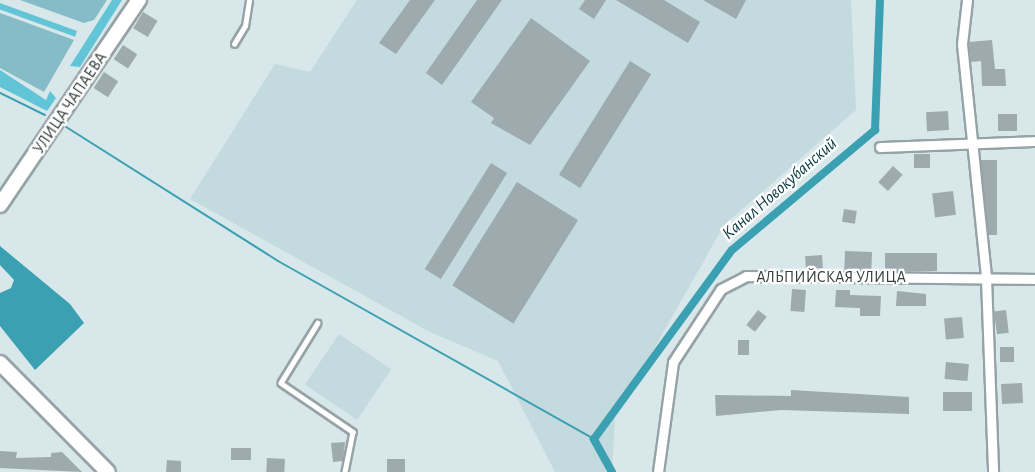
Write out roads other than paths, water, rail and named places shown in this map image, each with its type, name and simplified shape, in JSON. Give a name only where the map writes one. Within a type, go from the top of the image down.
[{"type":"street","name":"УЛИЦА ЧАПАЕВА","points":[[0,205],[139,0]]},
{"type":"street","points":[[967,0],[962,44],[969,141],[986,278],[993,472]]},
{"type":"street","points":[[880,147],[969,141],[1035,141]]},
{"type":"street","name":"АЛЬПИЙСКАЯ УЛИЦА","points":[[658,472],[673,363],[721,289],[746,276],[1035,279]]},
{"type":"street","points":[[0,363],[108,472]]},
{"type":"lane","points":[[234,44],[244,26],[249,0]]},
{"type":"lane","points":[[318,323],[281,383],[353,432],[345,472]]},
{"type":"waterway","name":"Канал Новокубанский","points":[[612,472],[594,439],[732,250],[875,130],[880,0]]},
{"type":"waterway","points":[[0,93],[45,115]]},
{"type":"waterway","points":[[63,125],[278,261],[594,439]]}]
